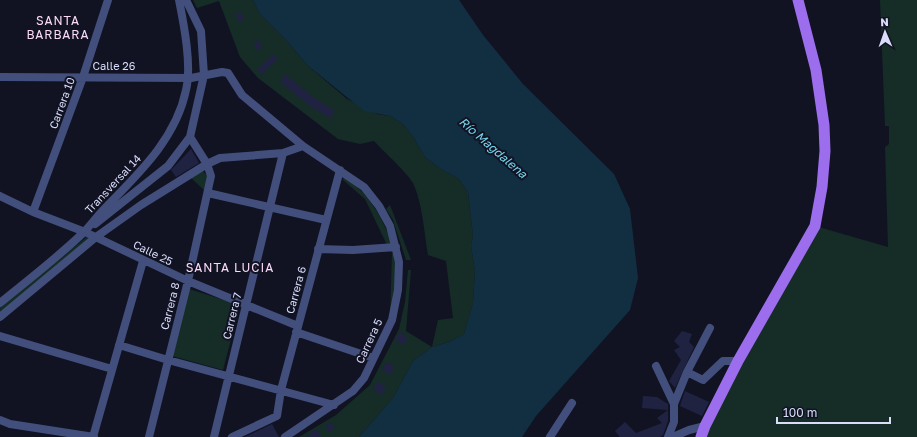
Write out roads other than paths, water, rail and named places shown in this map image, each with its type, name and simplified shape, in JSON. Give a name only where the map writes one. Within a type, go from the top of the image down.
[{"type":"main road","points":[[701,437],[705,426],[738,361],[815,226],[822,188],[825,151],[822,100],[798,0]]},
{"type":"street","name":"Carrera 10","points":[[33,212],[83,77],[108,0]]},
{"type":"street","name":"Transversal 14","points":[[0,303],[85,232],[101,211],[148,164],[172,127],[186,90],[188,78],[185,31],[179,0]]},
{"type":"street","points":[[85,232],[168,166],[190,137],[204,76],[201,31],[186,0]]},
{"type":"street","name":"Calle 26","points":[[0,77],[188,78],[222,72],[228,73]]},
{"type":"street","name":"Carrera 5","points":[[228,73],[242,95],[303,146],[364,187],[379,206],[390,226],[399,262],[398,290],[392,320],[364,378],[353,391],[285,437]]},
{"type":"street","name":"Carrera 8","points":[[149,437],[188,282],[211,176],[207,164],[190,137]]},
{"type":"street","points":[[0,317],[96,237],[141,205],[207,164],[220,158],[283,153],[303,146]]},
{"type":"street","name":"Carrera 7","points":[[214,437],[283,153]]},
{"type":"street","name":"Carrera 6","points":[[232,437],[276,416],[281,390],[340,170]]},
{"type":"street","points":[[208,193],[326,220]]},
{"type":"street","name":"Calle 25","points":[[0,196],[33,212],[96,237],[188,282],[246,305],[297,329],[373,358]]},
{"type":"street","points":[[318,249],[353,250],[396,247]]},
{"type":"street","points":[[0,420],[10,424],[94,437],[143,261]]},
{"type":"street","points":[[668,437],[674,422],[674,404],[687,372],[710,328]]},
{"type":"street","points":[[0,336],[112,369]]},
{"type":"street","points":[[119,345],[168,360],[334,405]]},
{"type":"street","points":[[687,372],[703,380],[723,361],[738,361]]},
{"type":"street","points":[[656,366],[674,404]]},
{"type":"street","points":[[550,437],[572,403]]},
{"type":"street","points":[[673,437],[689,430],[705,426]]},
{"type":"water","name":"Río Magdalena","points":[[253,0],[459,0],[483,35],[523,84],[614,174],[630,209],[638,278],[630,310],[536,416],[522,437],[359,437],[393,398],[413,361],[432,347],[449,342],[464,334],[473,303],[475,271],[471,246],[473,235],[468,192],[458,178],[442,170],[425,157],[414,138],[403,124],[390,116],[364,111],[307,65],[288,42],[260,14]]},
{"type":"district","name":"SANTA BARBARA","points":[[58,28]]},
{"type":"district","name":"SANTA LUCIA","points":[[230,268]]}]
